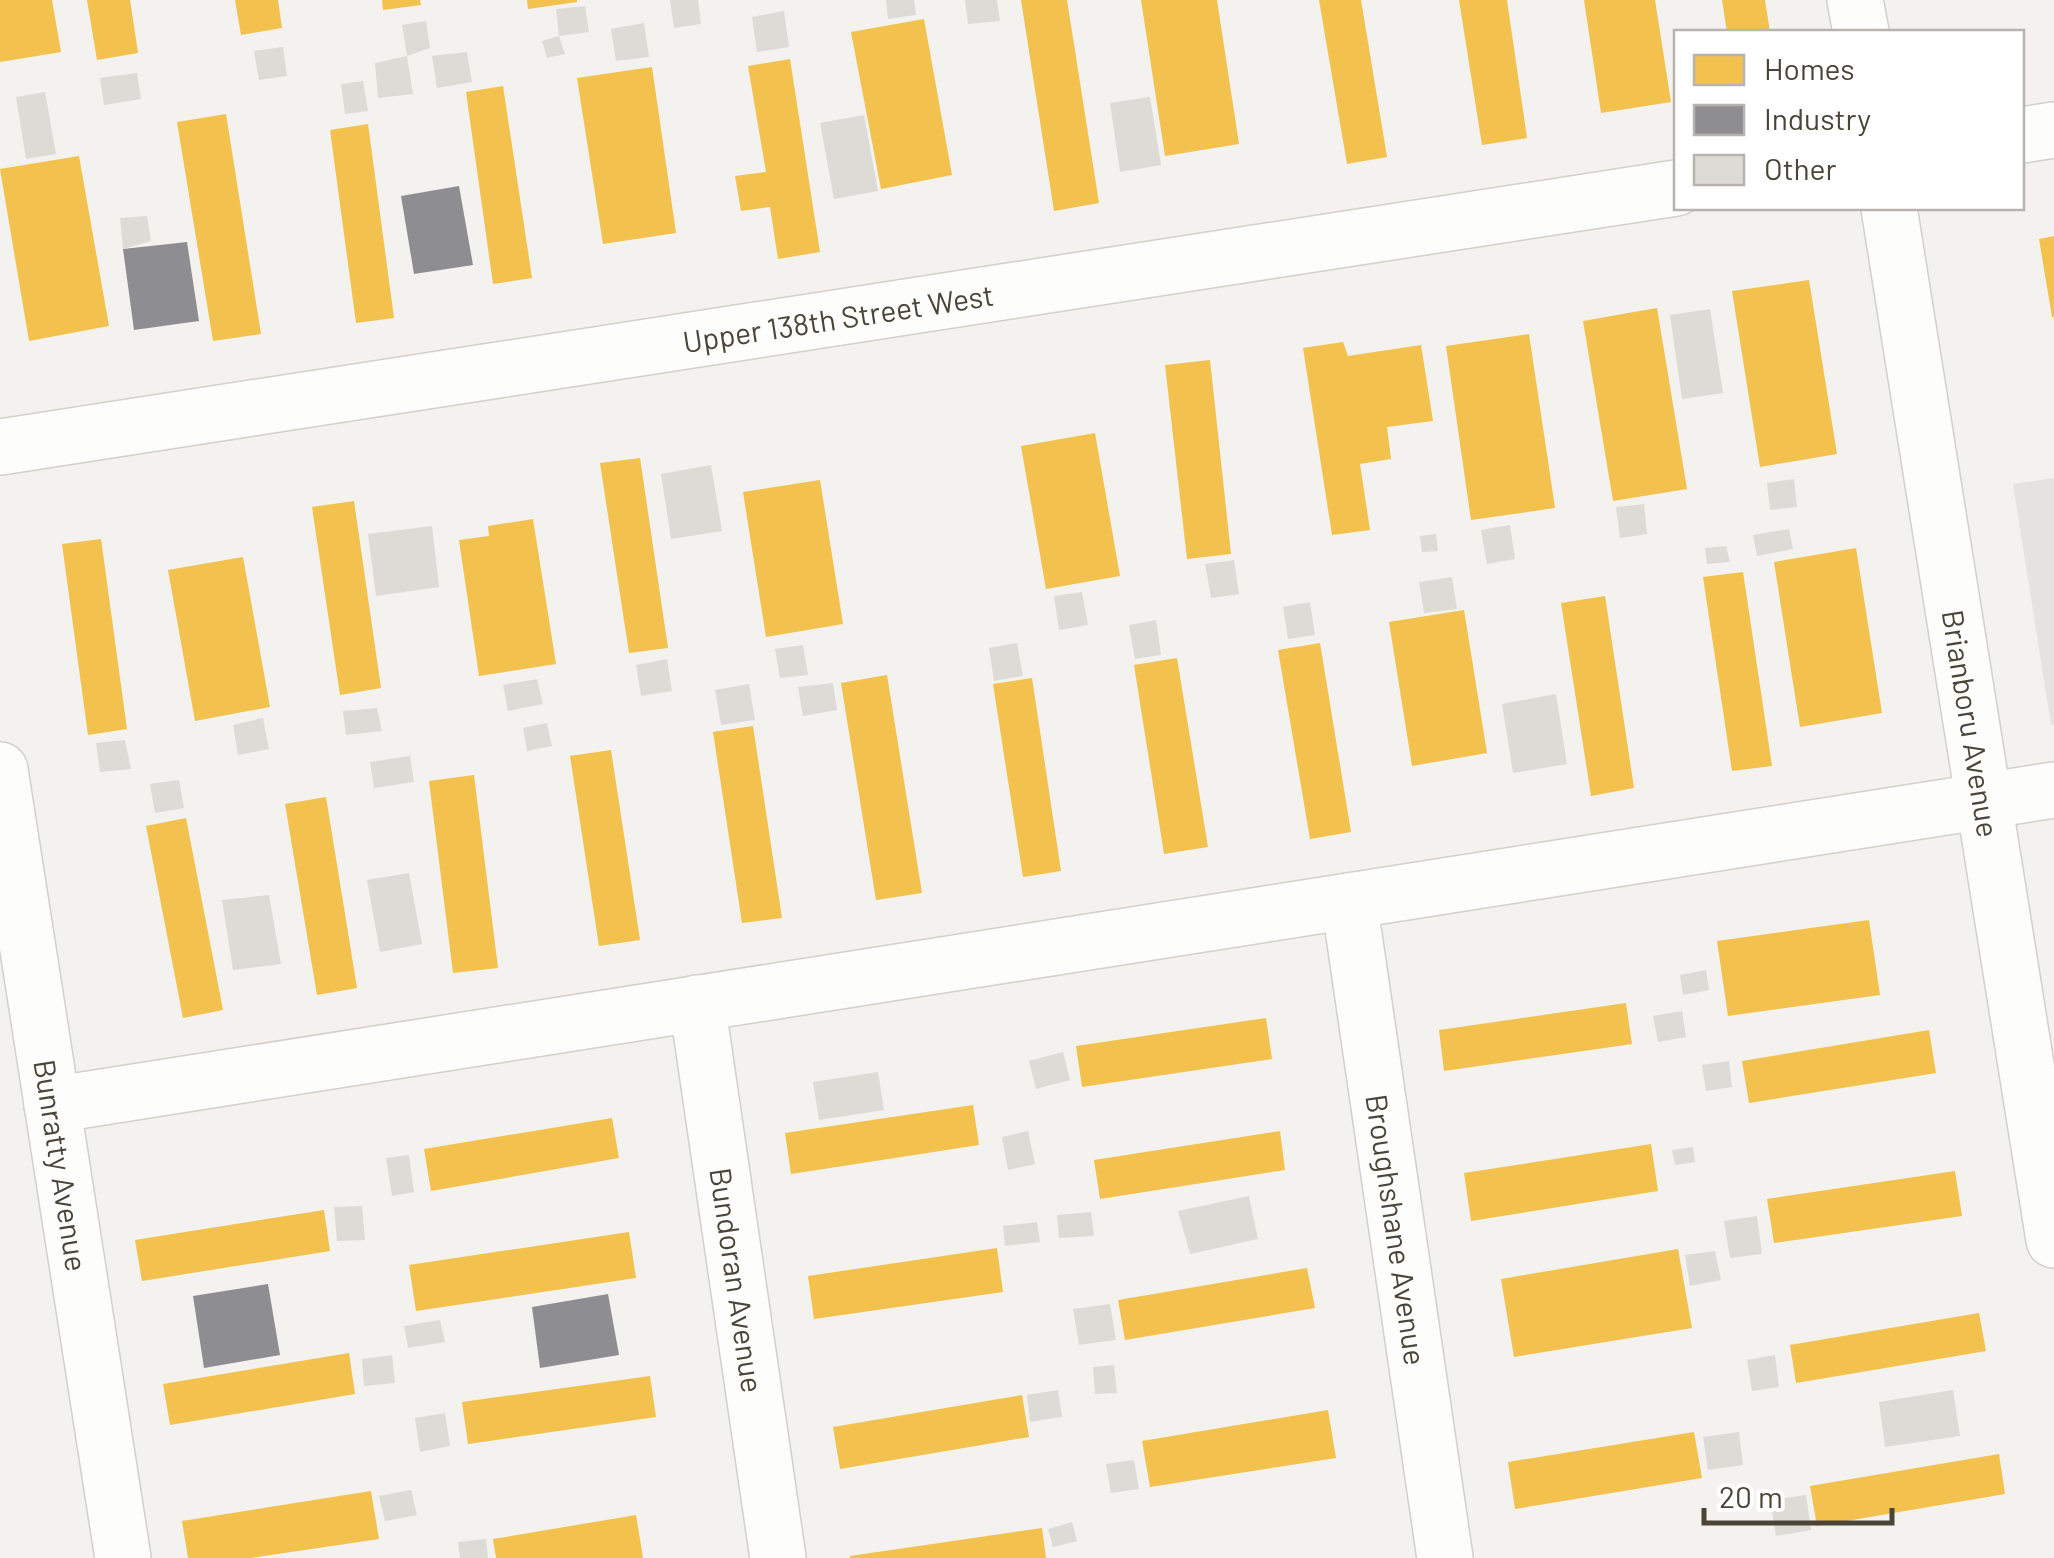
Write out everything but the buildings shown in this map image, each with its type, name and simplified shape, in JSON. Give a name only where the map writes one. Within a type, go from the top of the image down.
[{"type":"lane","points":[[1856,0],[1861,30]]},
{"type":"lane","points":[[2024,135],[2054,130]]},
{"type":"lane","name":"Upper 138th Street West","points":[[0,447],[1674,188]]},
{"type":"lane","name":"Brianboru Avenue","points":[[1889,210],[2054,1240]]},
{"type":"lane","name":"Bunratty Avenue","points":[[0,770],[123,1558]]},
{"type":"lane","points":[[52,1104],[2054,790]]},
{"type":"lane","name":"Broughshane Avenue","points":[[1349,901],[1446,1558]]},
{"type":"lane","name":"Bundoran Avenue","points":[[697,1004],[778,1558]]},
{"type":"shaded area","points":[[2054,478],[2054,725],[2051,725],[2013,484]]}]
